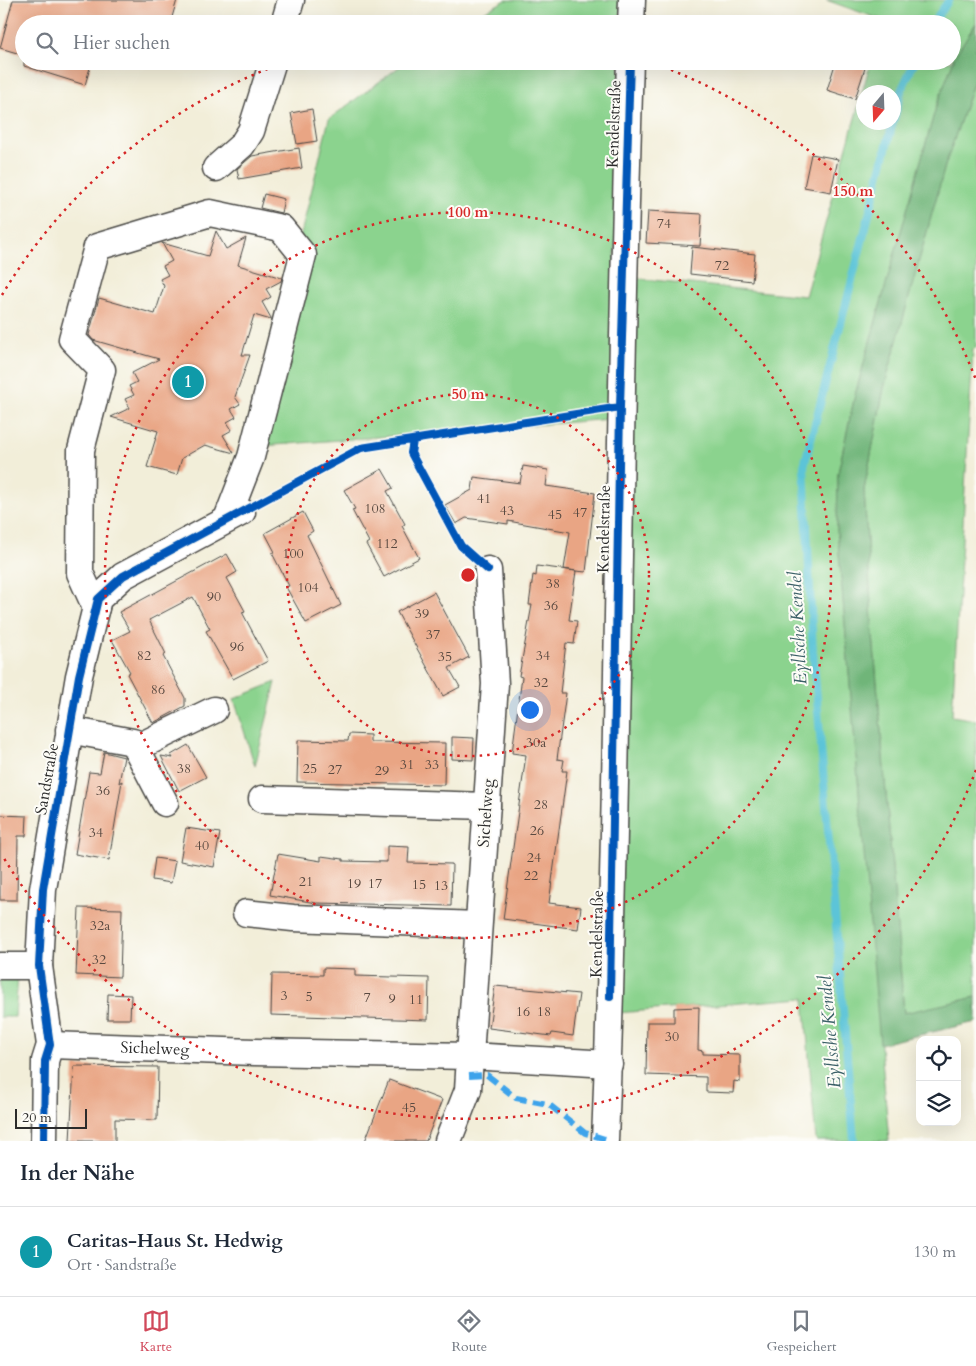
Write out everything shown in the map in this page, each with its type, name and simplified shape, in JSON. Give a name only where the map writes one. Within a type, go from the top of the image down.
[{"type":"street","points":[[287,15],[291,0]]},
{"type":"street","points":[[631,15],[632,0]]},
{"type":"street","points":[[216,168],[242,145],[251,132],[270,70]]},
{"type":"street","name":"Kendelstraße","points":[[605,1141],[610,998],[620,408],[630,70]]},
{"type":"street","name":"Sandstraße","points":[[44,1141],[45,1061],[50,1045],[39,966],[42,889],[79,676],[96,608],[98,599],[122,576],[238,514],[303,255],[281,228],[210,213],[97,247],[72,339],[102,370],[81,450],[80,572],[96,608]]},
{"type":"street","name":"Sichelweg","points":[[448,1141],[468,1090],[486,806],[496,684],[488,570]]},
{"type":"street","points":[[166,803],[136,748],[214,710]]},
{"type":"street","name":"Sandstraße","points":[[70,730],[132,742],[136,748]]},
{"type":"street","points":[[262,799],[486,806]]},
{"type":"street","points":[[246,913],[293,918],[478,926]]},
{"type":"street","points":[[0,966],[39,966]]},
{"type":"street","name":"Sichelweg","points":[[50,1045],[254,1052],[470,1056]]},
{"type":"street","points":[[470,1056],[608,1064]]},
{"type":"green space","points":[[506,0],[621,0],[620,15],[478,15]]},
{"type":"green space","points":[[826,0],[976,0],[976,23],[961,46],[961,15],[868,15]]},
{"type":"green space","points":[[976,23],[976,75],[945,166],[884,388],[864,490],[872,622],[904,1013],[976,997],[976,1022],[880,1044],[837,529],[838,473],[855,395],[936,107],[950,70],[961,70],[961,46]]},
{"type":"green space","points":[[395,70],[620,70],[611,419],[249,447],[329,119]]},
{"type":"green space","points":[[868,70],[950,70],[936,107],[855,395],[838,473],[837,529],[889,1141],[816,1141],[804,998],[617,1013],[634,278],[805,296],[856,114],[856,130],[901,130],[901,85],[864,85]]},
{"type":"green space","points":[[976,75],[976,348],[973,349],[952,716],[976,720],[976,997],[904,1014],[872,622],[864,490],[884,388],[945,166]]},
{"type":"green space","points":[[276,682],[255,766],[234,699]]},
{"type":"green space","points":[[0,975],[18,975],[15,1017],[0,1017]]},
{"type":"building","points":[[13,0],[177,0],[173,15],[15,15],[15,52],[0,48]]},
{"type":"building","points":[[37,70],[89,70],[85,85]]},
{"type":"building","points":[[833,70],[864,70],[860,85],[856,85],[855,99],[827,90]]},
{"type":"building","points":[[312,109],[317,141],[297,144],[291,113]]},
{"type":"building","points":[[299,148],[302,168],[239,179],[237,169],[252,156]]},
{"type":"building","points":[[811,154],[838,159],[831,192],[804,187]]},
{"type":"building","points":[[264,194],[284,199],[281,213],[260,208]]},
{"type":"building","points":[[648,211],[702,214],[700,246],[646,243]]},
{"type":"building","points":[[216,231],[226,249],[246,238],[238,265],[282,278],[281,281],[266,289],[271,297],[262,302],[271,320],[254,315],[242,355],[250,355],[235,397],[240,404],[231,409],[236,417],[227,422],[232,430],[223,435],[234,453],[205,445],[182,458],[177,475],[147,467],[158,431],[111,417],[130,408],[125,399],[134,395],[129,386],[137,382],[132,373],[159,359],[93,340],[89,335],[99,298],[155,314],[164,286],[160,279],[168,275],[163,266],[172,261],[162,243],[208,256]]},
{"type":"building","points":[[692,247],[755,254],[752,281],[690,274]]},
{"type":"building","points":[[523,466],[548,470],[546,486],[595,493],[586,572],[564,569],[570,532],[508,521],[508,524],[466,518],[456,524],[445,505],[472,490],[474,477],[520,483]]},
{"type":"building","points":[[382,469],[393,488],[387,491],[405,524],[402,526],[419,558],[384,577],[366,544],[369,542],[352,510],[355,509],[344,490]]},
{"type":"building","points":[[303,512],[313,531],[307,535],[341,605],[306,623],[286,587],[289,586],[272,553],[275,552],[265,533]]},
{"type":"building","points":[[227,554],[237,572],[227,578],[245,611],[242,612],[268,661],[233,679],[206,631],[210,629],[193,597],[149,620],[166,654],[163,656],[185,698],[185,706],[153,723],[127,674],[130,672],[112,640],[130,631],[119,612]]},
{"type":"building","points":[[537,566],[576,571],[569,620],[577,621],[574,644],[566,643],[560,693],[566,693],[557,759],[564,760],[562,771],[567,771],[549,903],[581,907],[578,929],[503,919],[526,755],[512,753],[522,677],[519,676],[532,605],[529,605],[533,575],[536,576]]},
{"type":"building","points":[[434,592],[469,657],[449,668],[460,687],[443,696],[397,612]]},
{"type":"building","points":[[349,734],[370,735],[370,742],[445,743],[444,785],[297,782],[298,740],[348,741]]},
{"type":"building","points":[[452,737],[474,738],[473,760],[452,759]]},
{"type":"building","points":[[188,745],[206,777],[179,791],[161,756],[173,758],[171,755]]},
{"type":"building","points":[[104,752],[124,757],[109,860],[75,854],[89,772],[100,773]]},
{"type":"building","points":[[0,815],[27,816],[26,836],[18,836],[17,900],[0,900]]},
{"type":"building","points":[[186,828],[220,833],[214,867],[180,861]]},
{"type":"building","points":[[387,846],[409,847],[408,863],[452,864],[451,906],[316,903],[270,895],[278,854],[321,861],[321,856],[343,859],[343,861],[387,862]]},
{"type":"building","points":[[155,858],[175,861],[171,883],[152,880]]},
{"type":"building","points":[[79,908],[122,909],[120,977],[76,975]]},
{"type":"building","points":[[323,968],[355,969],[355,976],[429,978],[428,1020],[271,1015],[272,974],[323,975]]},
{"type":"building","points":[[495,986],[579,994],[573,1036],[552,1033],[551,1036],[489,1028]]},
{"type":"building","points":[[108,994],[131,995],[130,1019],[107,1019]]},
{"type":"building","points":[[699,1007],[698,1050],[703,1051],[703,1054],[740,1055],[740,1082],[734,1081],[733,1093],[706,1092],[706,1077],[646,1075],[647,1022],[674,1022],[674,1008]]},
{"type":"building","points":[[74,1066],[158,1067],[157,1120],[115,1119],[115,1141],[70,1141]]},
{"type":"building","points":[[389,1080],[442,1100],[426,1141],[365,1141]]},
{"type":"waterway","name":"Eyllsche Kendel","points":[[938,15],[949,0]]},
{"type":"waterway","name":"Eyllsche Kendel","points":[[901,91],[911,70]]},
{"type":"waterway","name":"Eyllsche Kendel","points":[[854,1141],[813,651],[804,466],[891,130]]},
{"type":"marked path","points":[[469,1076],[487,1075],[516,1098],[548,1104],[585,1133],[605,1139]]},
{"type":"cycle path","points":[[610,997],[620,407],[630,70]]},
{"type":"cycle path","points":[[44,1141],[45,1061],[50,1045],[39,966],[43,889],[79,676],[98,599],[123,576],[361,448],[620,407]]},
{"type":"cycle path","points":[[413,441],[411,453],[461,546],[488,570]]},
{"type":"place","name":"Caritas-Haus St. Hedwig","points":[[188,382]]}]
